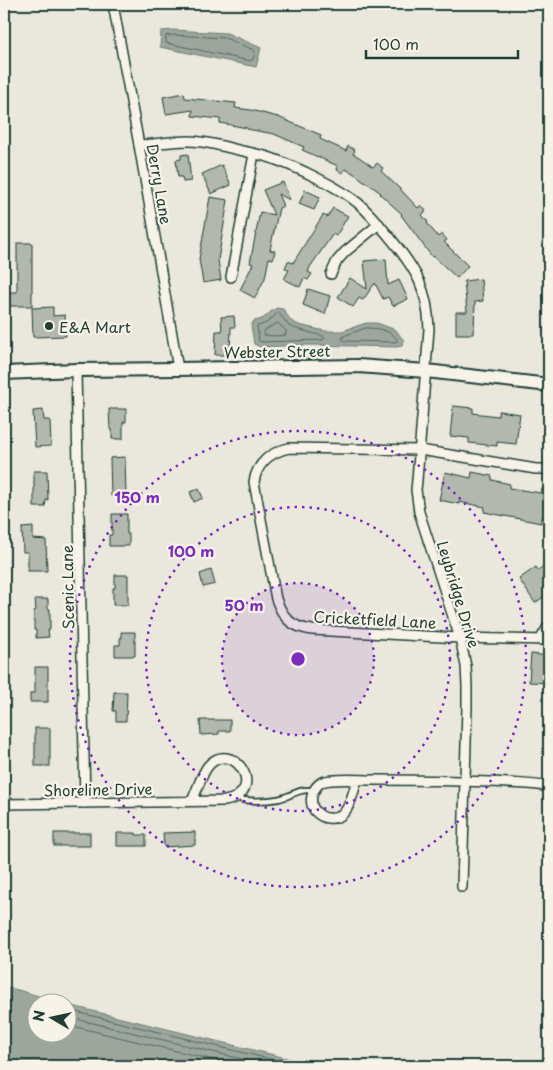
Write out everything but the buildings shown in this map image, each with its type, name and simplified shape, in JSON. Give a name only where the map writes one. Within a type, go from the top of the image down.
[{"type":"main road","name":"Webster Street","points":[[4,373],[76,370],[358,366],[426,371],[549,385]]},
{"type":"street","name":"Derry Lane","points":[[113,4],[178,370]]},
{"type":"street","name":"Leybridge Drive","points":[[139,145],[190,141],[214,144],[272,158],[325,182],[359,204],[378,224],[420,281],[429,311],[429,329],[416,490],[419,512],[460,638],[467,686],[462,887]]},
{"type":"street","points":[[231,277],[254,154]]},
{"type":"street","points":[[331,274],[341,256],[378,224]]},
{"type":"street","name":"Scenic Lane","points":[[76,370],[85,803]]},
{"type":"street","name":"Cricketfield Lane","points":[[545,640],[460,638],[305,629],[293,625],[281,611],[276,599],[254,482],[255,475],[260,466],[274,453],[289,448],[420,450],[536,469],[549,469]]},
{"type":"street","points":[[545,640],[549,625]]},
{"type":"street","points":[[192,801],[210,764],[222,758],[235,761],[244,770],[246,784],[238,796]]},
{"type":"street","points":[[357,780],[347,809],[338,818],[325,818],[314,810],[311,798],[313,792],[316,786],[327,780],[357,780],[464,780],[549,786]]},
{"type":"street","name":"Shoreline Drive","points":[[4,804],[225,801],[238,796]]},
{"type":"lane","points":[[238,796],[242,800],[270,800],[283,798],[306,790],[313,792]]},
{"type":"water","points":[[161,31],[227,33],[261,48],[256,67],[160,47]]},
{"type":"water","points":[[277,308],[283,309],[291,321],[299,325],[325,331],[342,331],[366,323],[377,323],[396,330],[404,341],[402,346],[397,347],[309,345],[260,347],[254,344],[251,325],[254,321],[262,319]]},
{"type":"water","points":[[4,986],[28,993],[28,1042],[78,1042],[78,1007],[319,1066],[4,1066]]},
{"type":"place","name":"E&A Mart","points":[[49,326]]}]
